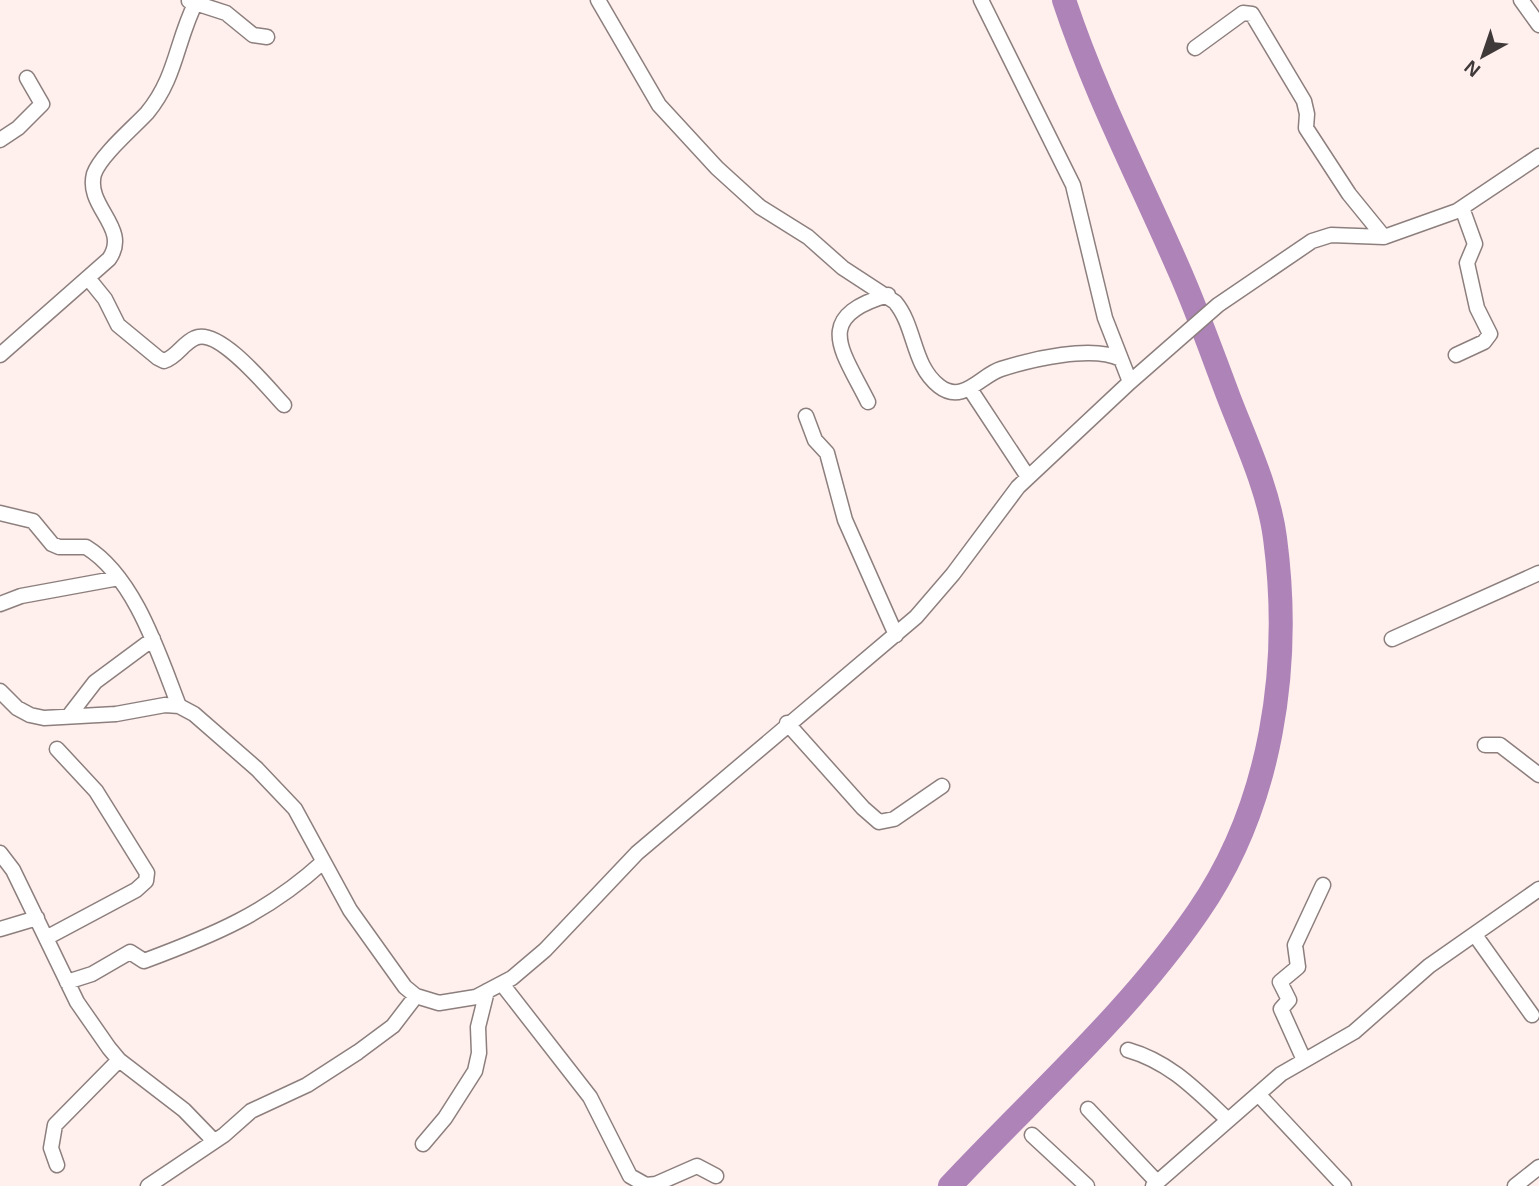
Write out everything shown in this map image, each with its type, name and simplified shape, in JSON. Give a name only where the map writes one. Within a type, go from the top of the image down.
[{"type":"street","points":[[598,0],[659,105],[717,168],[760,207],[808,237],[842,268],[888,295],[902,313],[917,356],[930,377],[948,391],[970,389],[995,371],[1020,363],[1092,351],[1108,353],[1121,359]]},
{"type":"street","points":[[981,0],[1073,186],[1098,296],[1130,382]]},
{"type":"street","points":[[1521,0],[1539,25]]},
{"type":"street","points":[[2,346],[88,278],[116,249],[117,237],[94,189],[94,175],[163,91],[175,69],[182,33],[193,2],[226,13],[253,35],[267,37]]},
{"type":"street","points":[[1195,48],[1243,13],[1252,14],[1300,93],[1307,109],[1306,128],[1349,194],[1384,237]]},
{"type":"street","points":[[0,140],[18,128],[42,104],[27,78]]},
{"type":"street","points":[[0,513],[33,520],[52,544],[59,547],[86,547],[119,578],[152,639],[179,706],[237,750],[279,790],[304,823],[323,862],[369,939],[405,987],[416,996],[439,1003],[476,997],[502,984],[545,950],[637,853],[788,723],[896,635],[932,599],[1028,477],[1218,305],[1312,241],[1338,234],[1384,237],[1462,208],[1539,156]]},
{"type":"street","points":[[1456,355],[1484,342],[1490,334],[1477,308],[1466,263],[1475,244],[1462,208]]},
{"type":"street","points":[[88,278],[105,299],[118,326],[158,358],[164,361],[170,359],[193,339],[202,336],[214,338],[249,367],[284,405]]},
{"type":"street","points":[[868,402],[841,349],[841,327],[849,311],[888,295]]},
{"type":"street","points":[[970,389],[1028,477]]},
{"type":"street","points":[[806,416],[815,440],[827,453],[845,520],[896,635]]},
{"type":"street","points":[[1392,639],[1539,573]]},
{"type":"street","points":[[0,604],[20,596],[119,578]]},
{"type":"street","points":[[68,717],[95,682],[152,639]]},
{"type":"street","points":[[0,691],[30,715],[68,717],[179,706]]},
{"type":"street","points":[[788,723],[863,808],[879,822],[894,819],[942,786]]},
{"type":"street","points":[[1485,745],[1500,745],[1539,775]]},
{"type":"street","points":[[46,938],[136,890],[146,881],[147,873],[96,790],[57,749]]},
{"type":"street","points":[[0,853],[13,870],[83,1011],[119,1060],[177,1103],[214,1141]]},
{"type":"street","points":[[67,982],[92,974],[130,952],[144,961],[236,925],[290,890],[323,862]]},
{"type":"street","points":[[1304,1060],[1281,1009],[1289,999],[1280,982],[1298,968],[1295,945],[1323,885]]},
{"type":"street","points":[[1088,1109],[1155,1184],[1258,1094],[1304,1060],[1366,1023],[1429,966],[1539,889]]},
{"type":"street","points":[[0,929],[37,918]]},
{"type":"street","points":[[1475,935],[1532,1015]]},
{"type":"street","points":[[502,984],[590,1097],[630,1176],[646,1185],[656,1184],[697,1166],[716,1176]]},
{"type":"street","points":[[423,1144],[445,1118],[475,1071],[479,1053],[478,1027],[487,991]]},
{"type":"street","points":[[148,1186],[214,1141],[251,1111],[307,1085],[379,1037],[393,1026],[416,996]]},
{"type":"street","points":[[1128,1050],[1151,1057],[1171,1069],[1228,1120]]},
{"type":"street","points":[[57,1164],[51,1148],[55,1125],[119,1060]]},
{"type":"street","points":[[1258,1094],[1344,1186]]},
{"type":"street","points":[[1032,1135],[1087,1186]]},
{"type":"street","points":[[1515,1186],[1539,1167]]},
{"type":"waterway","points":[[950,1186],[1111,1020],[1142,985],[1198,912],[1223,870],[1244,826],[1271,733],[1278,684],[1280,586],[1272,520],[1262,485],[1187,287],[1104,104],[1064,0]]}]
